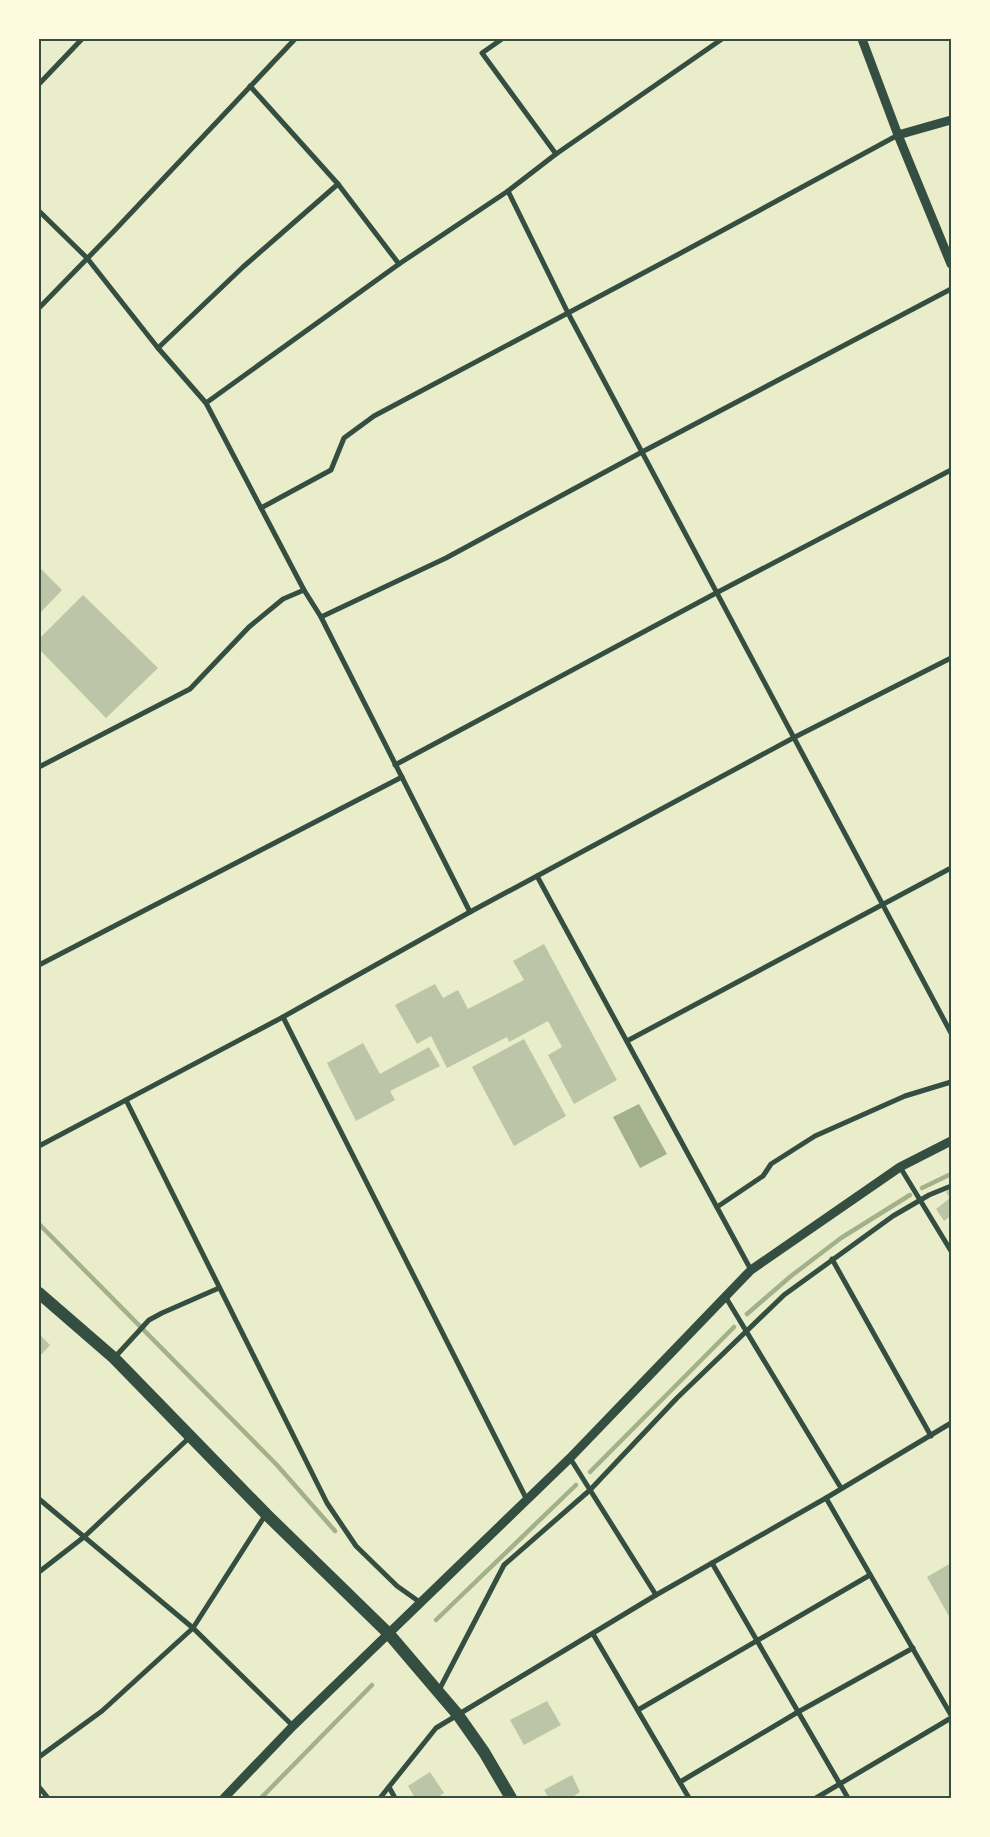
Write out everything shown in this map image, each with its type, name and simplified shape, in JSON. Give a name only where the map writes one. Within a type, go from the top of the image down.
[{"type":"highway","points":[[39,1293],[114,1358],[266,1514],[389,1634],[458,1715],[484,1752],[512,1798]]},
{"type":"street","points":[[39,84],[82,39]]},
{"type":"street","points":[[39,308],[295,39]]},
{"type":"street","points":[[206,403],[399,264],[508,191],[556,154],[722,39]]},
{"type":"street","points":[[862,39],[898,135],[951,264]]},
{"type":"street","points":[[499,40],[482,53],[556,154]]},
{"type":"street","points":[[250,86],[338,184],[399,264]]},
{"type":"street","points":[[261,508],[331,470],[344,438],[374,416],[898,135],[951,120]]},
{"type":"street","points":[[158,348],[243,266],[338,184]]},
{"type":"street","points":[[508,191],[568,313],[951,1033]]},
{"type":"street","points":[[39,211],[87,258],[158,348],[206,403],[304,590],[321,617],[470,912]]},
{"type":"street","points":[[321,617],[446,558],[951,289]]},
{"type":"street","points":[[395,766],[718,592],[951,470]]},
{"type":"street","points":[[39,767],[190,689],[249,627],[283,599],[304,590]]},
{"type":"street","points":[[39,1146],[282,1017],[537,876],[795,738],[951,658]]},
{"type":"street","points":[[39,965],[402,777]]},
{"type":"street","points":[[627,1041],[951,868]]},
{"type":"street","points":[[537,876],[751,1270]]},
{"type":"street","points":[[282,1017],[527,1500]]},
{"type":"street","points":[[717,1206],[763,1176],[771,1164],[815,1136],[905,1096],[951,1082]]},
{"type":"street","points":[[126,1100],[327,1504],[356,1546],[397,1586],[421,1603]]},
{"type":"street","points":[[224,1798],[293,1726],[570,1458],[751,1270],[900,1167],[951,1141]]},
{"type":"street","points":[[900,1167],[951,1251]]},
{"type":"street","points":[[438,1693],[504,1566],[590,1490],[677,1398],[784,1295],[894,1216],[920,1200],[951,1186]]},
{"type":"street","points":[[832,1259],[931,1436]]},
{"type":"street","points":[[114,1358],[149,1320],[219,1288]]},
{"type":"street","points":[[725,1296],[841,1488]]},
{"type":"street","points":[[380,1798],[436,1728],[656,1595],[826,1498],[951,1423]]},
{"type":"street","points":[[39,1572],[84,1537],[190,1437]]},
{"type":"street","points":[[570,1458],[656,1595]]},
{"type":"street","points":[[816,1798],[951,1716],[826,1498]]},
{"type":"street","points":[[39,1499],[193,1628],[293,1726]]},
{"type":"street","points":[[39,1758],[102,1711],[193,1628],[266,1514]]},
{"type":"street","points":[[712,1563],[848,1798]]},
{"type":"street","points":[[638,1710],[870,1575]]},
{"type":"street","points":[[593,1634],[689,1798]]},
{"type":"street","points":[[680,1782],[798,1712],[913,1648]]},
{"type":"street","points":[[39,1787],[48,1798]]},
{"type":"street","points":[[389,1787],[395,1798]]},
{"type":"shaded area","points":[[639,1104],[667,1154],[640,1168],[613,1117]]},
{"type":"building","points":[[39,567],[62,590],[39,614]]},
{"type":"building","points":[[83,595],[158,668],[106,718],[39,649],[39,639]]},
{"type":"building","points":[[544,944],[617,1080],[574,1104],[548,1055],[562,1047],[548,1021],[509,1042],[507,1037],[447,1068],[431,1036],[417,1044],[395,1005],[435,984],[443,998],[458,990],[468,1009],[524,980],[513,961]]},
{"type":"building","points":[[524,1039],[566,1116],[514,1146],[472,1067]]},
{"type":"building","points":[[363,1043],[380,1074],[429,1047],[440,1066],[390,1091],[395,1100],[356,1121],[327,1063]]},
{"type":"building","points":[[951,1188],[951,1216],[944,1221],[936,1209],[950,1198],[946,1192]]},
{"type":"building","points":[[39,1334],[50,1345],[39,1357]]},
{"type":"building","points":[[951,1563],[951,1620],[927,1577]]},
{"type":"building","points":[[547,1701],[561,1725],[524,1745],[510,1720]]},
{"type":"building","points":[[430,1772],[444,1793],[437,1798],[415,1798],[408,1786]]},
{"type":"building","points":[[572,1775],[580,1792],[571,1798],[549,1798],[544,1790]]},
{"type":"waterway","points":[[922,1188],[951,1174]]},
{"type":"waterway","points":[[747,1314],[791,1276],[841,1238],[910,1195]]},
{"type":"waterway","points":[[39,1224],[276,1464],[335,1531]]},
{"type":"waterway","points":[[590,1472],[734,1327]]},
{"type":"waterway","points":[[436,1620],[576,1485]]},
{"type":"waterway","points":[[261,1798],[372,1685]]}]
